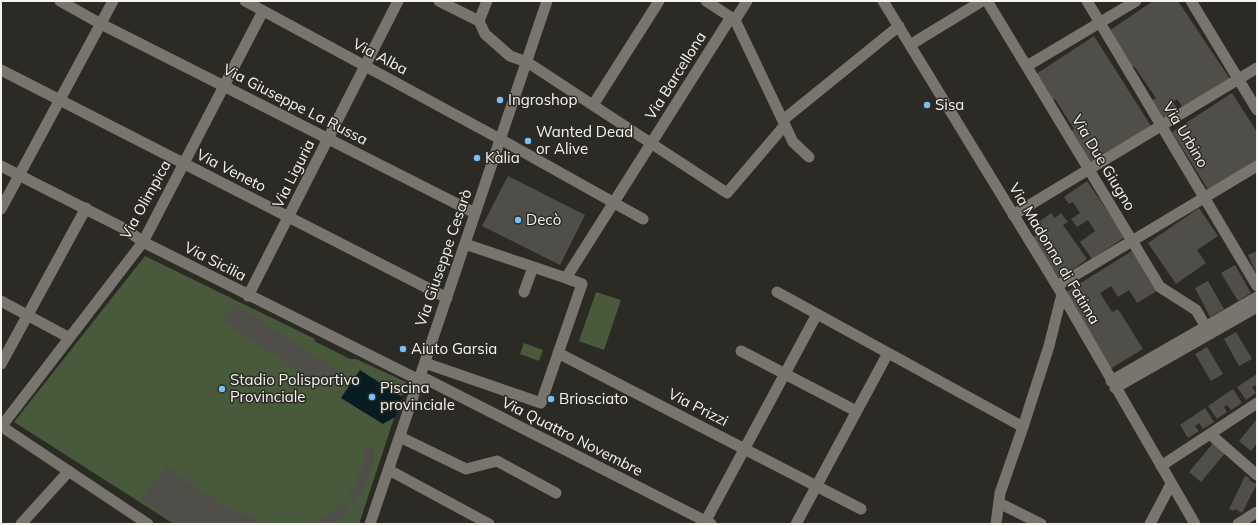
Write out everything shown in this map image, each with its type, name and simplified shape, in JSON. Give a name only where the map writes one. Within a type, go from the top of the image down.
[{"type":"street","name":"Via Giuseppe La Russa","points":[[60,1],[101,24],[475,213]]},
{"type":"street","points":[[1,209],[113,1]]},
{"type":"street","name":"Via Alba","points":[[244,1],[500,139],[643,219]]},
{"type":"street","name":"Via Liguria","points":[[248,296],[398,1]]},
{"type":"street","points":[[439,1],[478,21],[485,34],[510,56],[527,62],[727,193],[784,123],[899,26]]},
{"type":"street","points":[[478,21],[487,1]]},
{"type":"street","name":"Via Giuseppe Cesarò","points":[[370,524],[547,1]]},
{"type":"street","points":[[593,105],[659,1]]},
{"type":"street","points":[[706,1],[733,18],[794,142],[809,157]]},
{"type":"street","name":"Via Barcellona","points":[[568,275],[733,18],[747,1]]},
{"type":"street","name":"Via Madonna di Fatima","points":[[883,1],[1059,290],[1195,524]]},
{"type":"street","points":[[910,45],[982,1]]},
{"type":"street","name":"Via Due Giugno","points":[[987,1],[1160,287],[1196,310],[1208,330]]},
{"type":"street","name":"Via Urbino","points":[[1087,1],[1257,286]]},
{"type":"street","points":[[1027,66],[1136,1]]},
{"type":"street","points":[[1191,1],[1257,110]]},
{"type":"street","name":"Via Olimpica","points":[[1,426],[142,242],[263,11]]},
{"type":"street","points":[[1013,215],[1257,68]]},
{"type":"street","name":"Via Veneto","points":[[1,70],[447,298]]},
{"type":"street","name":"Via Sicilia","points":[[1,166],[86,208],[127,230],[142,242],[248,296],[420,378]]},
{"type":"street","points":[[996,524],[1000,493],[1049,346],[1059,290],[1132,240],[1257,166]]},
{"type":"street","points":[[1,364],[86,208]]},
{"type":"street","points":[[425,363],[541,403],[547,385],[562,356],[582,284],[568,275],[533,267],[465,244]]},
{"type":"street","points":[[524,292],[533,267]]},
{"type":"street","points":[[777,292],[1023,427]]},
{"type":"street","points":[[1113,384],[1208,330],[1257,297]]},
{"type":"street","points":[[1,301],[68,337]]},
{"type":"street","points":[[1208,330],[1257,307]]},
{"type":"street","points":[[707,523],[744,449],[817,314]]},
{"type":"street","points":[[741,351],[856,411]]},
{"type":"street","points":[[796,524],[888,353]]},
{"type":"street","name":"Via Prizzi","points":[[562,356],[861,508]]},
{"type":"street","name":"Via Quattro Novembre","points":[[420,378],[707,523]]},
{"type":"street","points":[[1161,466],[1257,403]]},
{"type":"street","points":[[1,426],[148,524]]},
{"type":"street","points":[[1210,434],[1257,475]]},
{"type":"street","points":[[400,437],[466,469],[497,461],[556,493]]},
{"type":"street","points":[[389,470],[489,524]]},
{"type":"street","points":[[21,524],[69,471]]},
{"type":"street","points":[[1150,524],[1171,484]]},
{"type":"street","points":[[999,503],[1029,521],[1041,524]]},
{"type":"street","points":[[1238,524],[1257,512]]},
{"type":"green space","name":"Stadio Polisportivo Provinciale","points":[[145,256],[315,339],[314,341],[350,359],[356,359],[406,382],[359,524],[174,524],[14,422]]},
{"type":"green space","points":[[596,292],[621,300],[604,350],[579,341]]},
{"type":"green space","points":[[524,343],[543,350],[539,361],[520,354]]},
{"type":"water","name":"Piscina provinciale","points":[[360,370],[402,397],[395,417],[383,424],[341,398]]},
{"type":"building","points":[[1153,1],[1178,1],[1230,79],[1184,109],[1177,99],[1173,102],[1179,111],[1164,121],[1151,101],[1156,98],[1134,66],[1131,69],[1106,33]]},
{"type":"building","points":[[1094,36],[1151,126],[1092,164],[1070,132],[1074,129],[1055,99],[1050,102],[1033,76]]},
{"type":"building","points":[[1232,93],[1257,132],[1257,160],[1209,191],[1172,132]]},
{"type":"building","points":[[508,176],[585,215],[560,265],[482,226]]},
{"type":"building","points":[[1087,181],[1125,237],[1092,259],[1080,242],[1095,231],[1088,220],[1077,227],[1071,219],[1080,213],[1073,202],[1069,204],[1064,197]]},
{"type":"building","points":[[1199,208],[1218,236],[1197,250],[1206,263],[1176,284],[1148,243]]},
{"type":"building","points":[[1051,213],[1055,218],[1061,213],[1068,222],[1063,225],[1087,259],[1060,279],[1032,238],[1036,235],[1031,228]]},
{"type":"building","points":[[1132,251],[1157,291],[1137,303],[1129,290],[1118,297],[1111,286],[1100,293],[1112,312],[1118,309],[1143,349],[1110,369],[1063,294]]},
{"type":"building","points":[[1257,251],[1257,275],[1248,255]]},
{"type":"building","points":[[1235,265],[1251,293],[1238,301],[1221,273]]},
{"type":"building","points":[[1208,281],[1224,309],[1210,317],[1195,288]]},
{"type":"building","points":[[234,303],[341,373],[330,391],[222,321]]},
{"type":"building","points":[[1236,332],[1252,359],[1239,366],[1224,339]]},
{"type":"building","points":[[1207,347],[1223,374],[1211,381],[1195,354]]},
{"type":"building","points":[[1257,374],[1257,385],[1252,387],[1256,393],[1246,400],[1237,387]]},
{"type":"building","points":[[1233,389],[1242,403],[1231,410],[1227,405],[1224,407],[1227,412],[1217,419],[1208,406]]},
{"type":"building","points":[[1205,408],[1214,422],[1203,429],[1199,423],[1195,426],[1199,431],[1188,438],[1180,425]]},
{"type":"building","points":[[1257,419],[1257,443],[1251,451],[1239,441]]},
{"type":"building","points":[[1214,442],[1226,452],[1201,482],[1189,472]]},
{"type":"building","points":[[365,446],[374,448],[374,460],[367,482],[355,504],[347,497],[362,468]]},
{"type":"building","points":[[167,466],[191,485],[229,508],[269,524],[175,524],[141,498]]},
{"type":"building","points":[[1245,476],[1257,484],[1242,513],[1235,509],[1234,511],[1229,509]]},
{"type":"building","points":[[344,502],[351,509],[333,524],[308,524],[330,514]]},
{"type":"place","name":"Ingroshop","points":[[500,100]]},
{"type":"place","name":"Sisa","points":[[927,105]]},
{"type":"place","name":"Wanted Dead or Alive","points":[[528,141]]},
{"type":"place","name":"Kàlia","points":[[477,158]]},
{"type":"place","name":"Decò","points":[[518,220]]},
{"type":"place","name":"Aiuto Garsia","points":[[403,349]]},
{"type":"place","name":"Stadio Polisportivo Provinciale","points":[[222,389]]},
{"type":"place","name":"Piscina provinciale","points":[[372,397]]},
{"type":"place","name":"Briosciato","points":[[551,399]]}]
